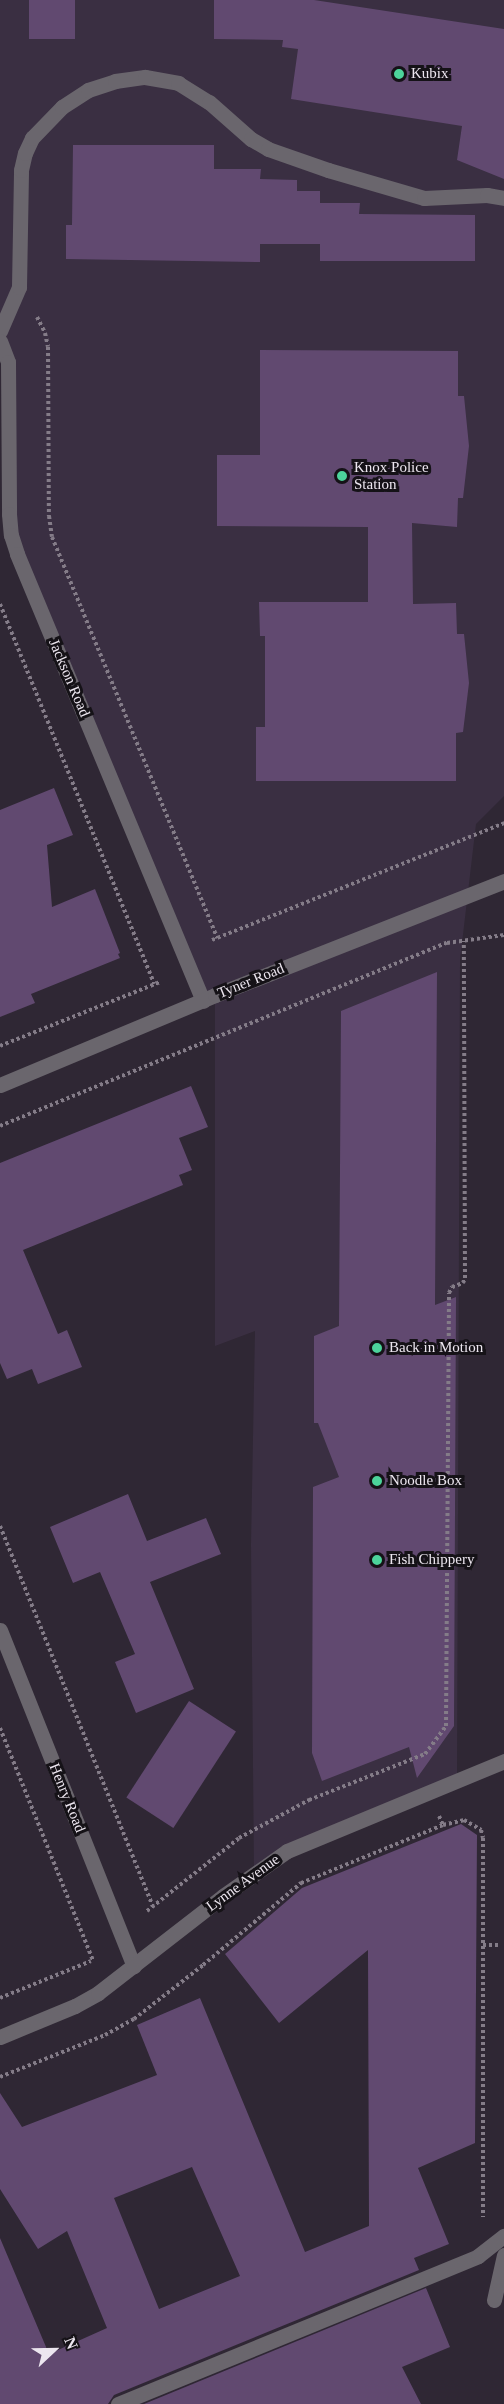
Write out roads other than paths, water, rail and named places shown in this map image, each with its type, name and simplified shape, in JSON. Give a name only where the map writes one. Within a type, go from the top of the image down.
[{"type":"street","points":[[0,331],[19,286],[21,170],[25,153],[32,138],[62,107],[88,90],[115,81],[145,78],[178,83],[209,102],[251,139],[274,152],[424,198],[487,195],[504,198]]},
{"type":"street","name":"Jackson Road","points":[[0,341],[8,362],[11,535],[203,1001]]},
{"type":"street","name":"Tyner Road","points":[[0,1085],[500,880]]},
{"type":"street","name":"Henry Road","points":[[0,1630],[134,1966]]},
{"type":"street","name":"Lynne Avenue","points":[[0,2037],[75,2006],[134,1966],[223,1896],[287,1851],[504,1761]]},
{"type":"street","points":[[118,2404],[483,2253],[504,2236]]},
{"type":"street","points":[[494,2300],[504,2254]]},
{"type":"place","name":"Kubix","points":[[399,74]]},
{"type":"place","name":"Knox Police Station","points":[[342,476]]},
{"type":"place","name":"Back in Motion","points":[[377,1348]]},
{"type":"place","name":"Noodle Box","points":[[377,1481]]},
{"type":"place","name":"Fish Chippery","points":[[377,1560]]}]
